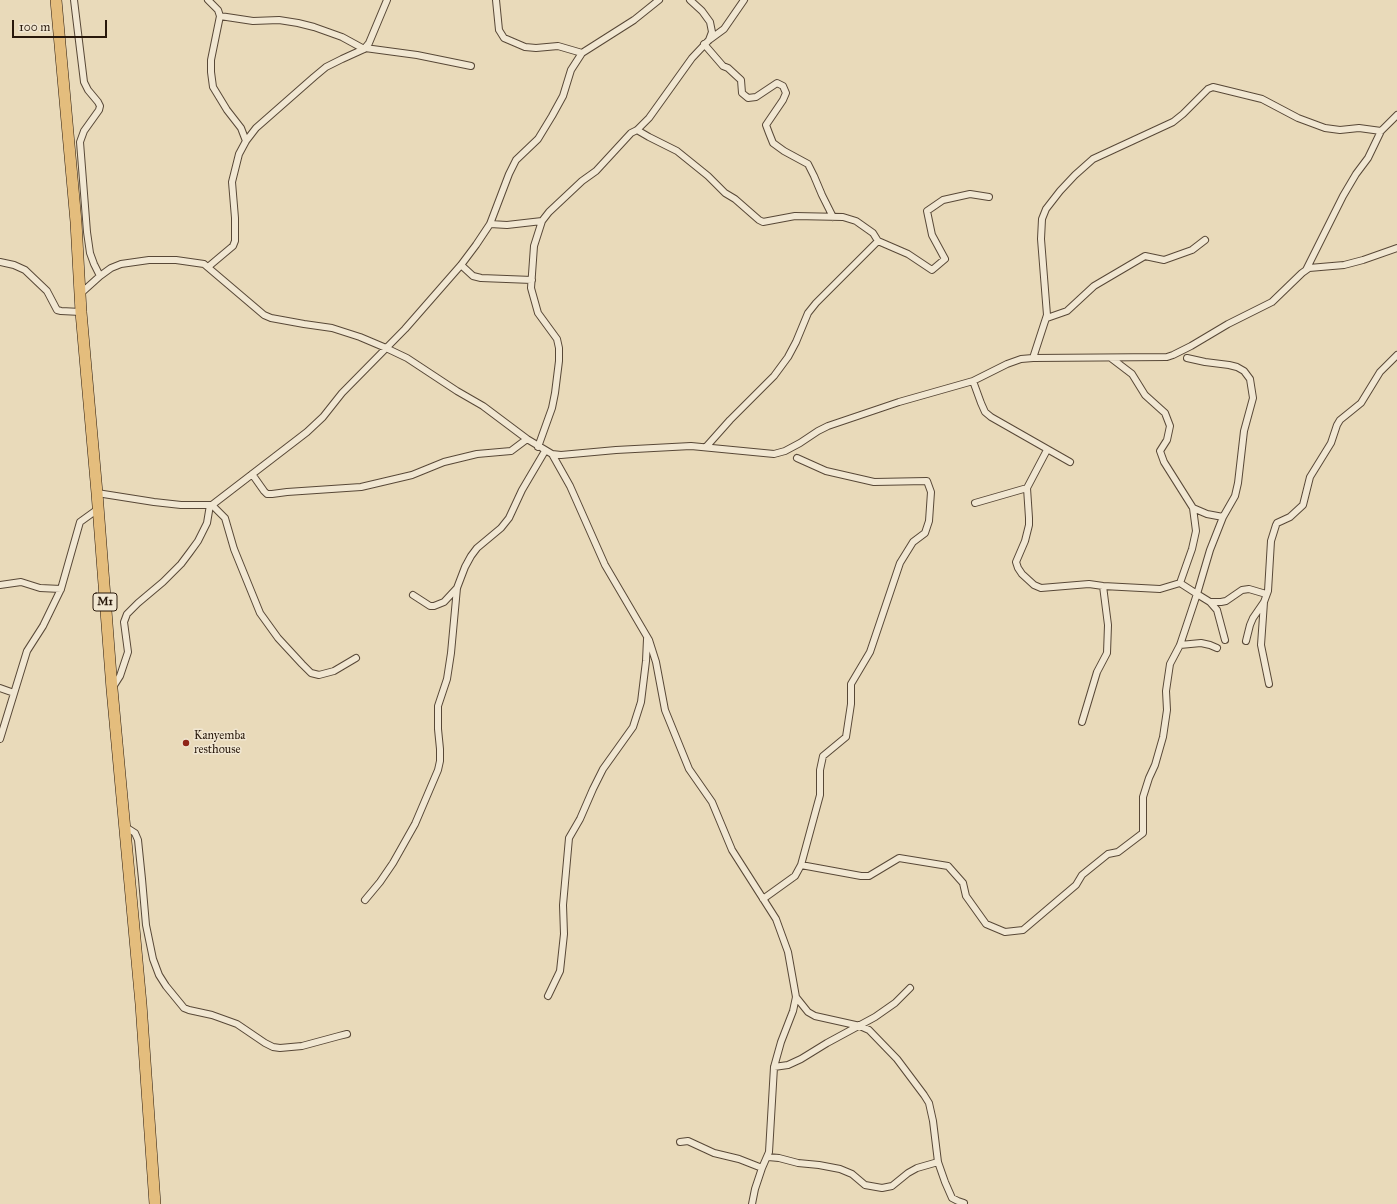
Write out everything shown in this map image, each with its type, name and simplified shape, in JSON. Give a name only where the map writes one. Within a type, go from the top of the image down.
[{"type":"highway","name":"M1","points":[[56,0],[76,222],[81,312],[112,689],[141,1004],[155,1204]]},
{"type":"street","points":[[74,0],[84,82],[100,106],[99,110],[84,130],[80,142],[90,253],[100,276]]},
{"type":"street","points":[[208,0],[218,10],[220,16],[211,60],[213,87],[227,110],[241,128],[246,141]]},
{"type":"street","points":[[208,267],[233,246],[235,241],[236,218],[232,182],[239,154],[246,141],[256,128],[326,67],[342,58],[365,49],[387,0]]},
{"type":"street","points":[[496,0],[498,30],[504,38],[526,47],[536,48],[558,46],[582,54]]},
{"type":"street","points":[[97,493],[180,505],[211,505],[295,443],[323,417],[342,393],[359,378],[461,266],[490,224],[509,174],[516,160],[538,139],[545,129],[559,104],[571,70],[582,54],[634,20],[659,0]]},
{"type":"street","points":[[690,0],[702,11],[710,22],[712,32],[709,40]]},
{"type":"street","points":[[538,446],[552,408],[555,393],[559,348],[557,339],[538,313],[532,295],[534,246],[542,221],[548,212],[596,171],[631,133],[637,130],[649,118],[677,78],[704,44],[724,29],[744,0]]},
{"type":"street","points":[[220,16],[253,21],[279,20],[298,23],[342,37],[365,49],[417,55],[471,66]]},
{"type":"street","points":[[704,44],[723,66],[728,68],[741,80],[742,93],[748,98],[756,97],[777,83],[783,86],[786,93],[783,100],[766,125],[769,133],[773,143],[784,151],[808,164],[833,217]]},
{"type":"street","points":[[1033,358],[1047,318],[1041,227],[1042,219],[1046,209],[1060,191],[1093,159],[1173,122],[1210,88],[1213,87],[1262,99],[1298,118],[1324,128],[1340,130],[1359,128],[1381,131]]},
{"type":"street","points":[[80,294],[100,276],[111,268],[121,264],[149,260],[176,260],[204,264],[264,315],[271,318],[332,328],[360,337],[407,358],[457,392],[483,406],[527,439],[552,454],[561,455],[645,448],[706,446],[774,454],[781,453],[828,426],[899,402],[973,381],[1007,364],[1021,359],[1167,357],[1180,352],[1228,324],[1272,302],[1306,270],[1343,196],[1356,174],[1368,158],[1381,131],[1397,115]]},
{"type":"street","points":[[637,130],[676,151],[708,176],[725,193],[736,199],[763,222],[795,216],[833,217],[856,221],[873,233],[878,241],[908,254],[932,270],[945,259],[932,235],[927,212],[943,200],[970,194],[990,197]]},
{"type":"street","points":[[490,224],[507,225],[542,221]]},
{"type":"street","points":[[1047,318],[1067,311],[1094,286],[1145,256],[1164,260],[1192,250],[1205,240]]},
{"type":"street","points":[[706,446],[774,376],[796,342],[808,313],[816,303],[878,241]]},
{"type":"street","points":[[1306,270],[1315,267],[1344,265],[1397,248]]},
{"type":"street","points":[[0,262],[14,265],[25,270],[47,291],[57,310],[81,312]]},
{"type":"street","points":[[461,266],[473,276],[481,278],[532,280]]},
{"type":"street","points":[[1269,684],[1261,645],[1264,602],[1269,585],[1271,541],[1276,525],[1277,523],[1290,517],[1303,505],[1310,477],[1331,443],[1340,420],[1361,403],[1380,372],[1397,355]]},
{"type":"street","points":[[1111,358],[1132,374],[1145,395],[1165,413],[1170,426],[1167,440],[1160,451],[1164,462],[1193,508],[1196,531],[1192,549],[1180,583]]},
{"type":"street","points":[[801,865],[861,876],[869,876],[899,858],[948,866],[963,883],[966,896],[986,924],[1005,932],[1023,930],[1076,885],[1082,875],[1108,854],[1118,852],[1143,833],[1143,797],[1159,754],[1163,737],[1167,710],[1166,691],[1170,664],[1180,645],[1210,550],[1223,517],[1235,496],[1244,431],[1253,398],[1250,379],[1237,367],[1229,364],[1205,362],[1187,358]]},
{"type":"street","points":[[973,381],[985,412],[1047,450],[1070,462]]},
{"type":"street","points":[[252,474],[267,494],[361,488],[412,475],[444,462],[477,454],[510,451],[527,439]]},
{"type":"street","points":[[1047,450],[1027,488],[1029,525],[1025,541],[1016,562],[1022,574],[1034,585],[1041,588],[1089,584],[1160,589],[1180,583],[1210,602],[1217,610],[1225,640]]},
{"type":"street","points":[[364,900],[388,869],[415,824],[438,770],[440,749],[438,706],[447,679],[457,588],[471,556],[480,545],[501,528],[509,518],[522,490],[545,451]]},
{"type":"street","points":[[552,454],[570,486],[605,565],[647,635],[656,662],[665,710],[689,770],[712,802],[732,850],[776,919],[788,952],[796,997],[793,1011],[781,1042],[774,1067],[768,1158],[762,1168],[754,1189],[752,1204]]},
{"type":"street","points":[[763,899],[795,876],[801,865],[820,795],[820,770],[823,756],[846,737],[851,704],[851,684],[870,652],[900,563],[913,542],[925,533],[929,521],[931,492],[927,481],[874,482],[826,471],[797,458]]},
{"type":"street","points":[[975,503],[1027,488]]},
{"type":"street","points":[[211,505],[225,518],[234,550],[260,612],[278,638],[302,664],[311,673],[319,675],[334,671],[356,658]]},
{"type":"street","points":[[112,689],[120,676],[128,652],[124,622],[127,614],[181,564],[198,541],[207,523],[211,505]]},
{"type":"street","points":[[1193,508],[1207,514],[1223,517]]},
{"type":"street","points":[[0,739],[27,650],[43,626],[61,589],[80,522],[98,509]]},
{"type":"street","points":[[0,585],[21,582],[40,588],[61,589]]},
{"type":"street","points":[[1082,722],[1097,672],[1107,653],[1108,625],[1103,586]]},
{"type":"street","points":[[413,595],[430,606],[434,606],[440,604],[457,588]]},
{"type":"street","points":[[1210,602],[1224,602],[1242,590],[1249,589],[1266,594]]},
{"type":"street","points":[[1246,641],[1253,618],[1264,602]]},
{"type":"street","points":[[548,996],[560,971],[564,940],[563,905],[569,838],[580,819],[603,769],[633,727],[641,702],[646,649],[648,643],[647,635]]},
{"type":"street","points":[[1180,645],[1201,643],[1217,648]]},
{"type":"street","points":[[0,688],[14,693]]},
{"type":"street","points":[[0,723],[6,717]]},
{"type":"street","points":[[124,826],[135,833],[138,840],[146,925],[153,959],[159,975],[184,1008],[212,1015],[237,1024],[273,1047],[302,1046],[347,1034]]},
{"type":"street","points":[[774,1067],[782,1067],[801,1059],[827,1043],[860,1026],[885,1011],[901,998],[910,988]]},
{"type":"street","points":[[796,997],[808,1012],[815,1016],[860,1026],[869,1030],[889,1050],[924,1095],[930,1108],[938,1162],[947,1189],[952,1198],[964,1203]]},
{"type":"street","points":[[680,1142],[688,1141],[714,1153],[739,1159],[762,1168]]},
{"type":"street","points":[[768,1158],[779,1158],[798,1163],[840,1169],[852,1174],[865,1185],[882,1188],[892,1186],[908,1173],[917,1168],[938,1162]]},
{"type":"place","name":"Kanyemba resthouse","points":[[186,743]]}]
